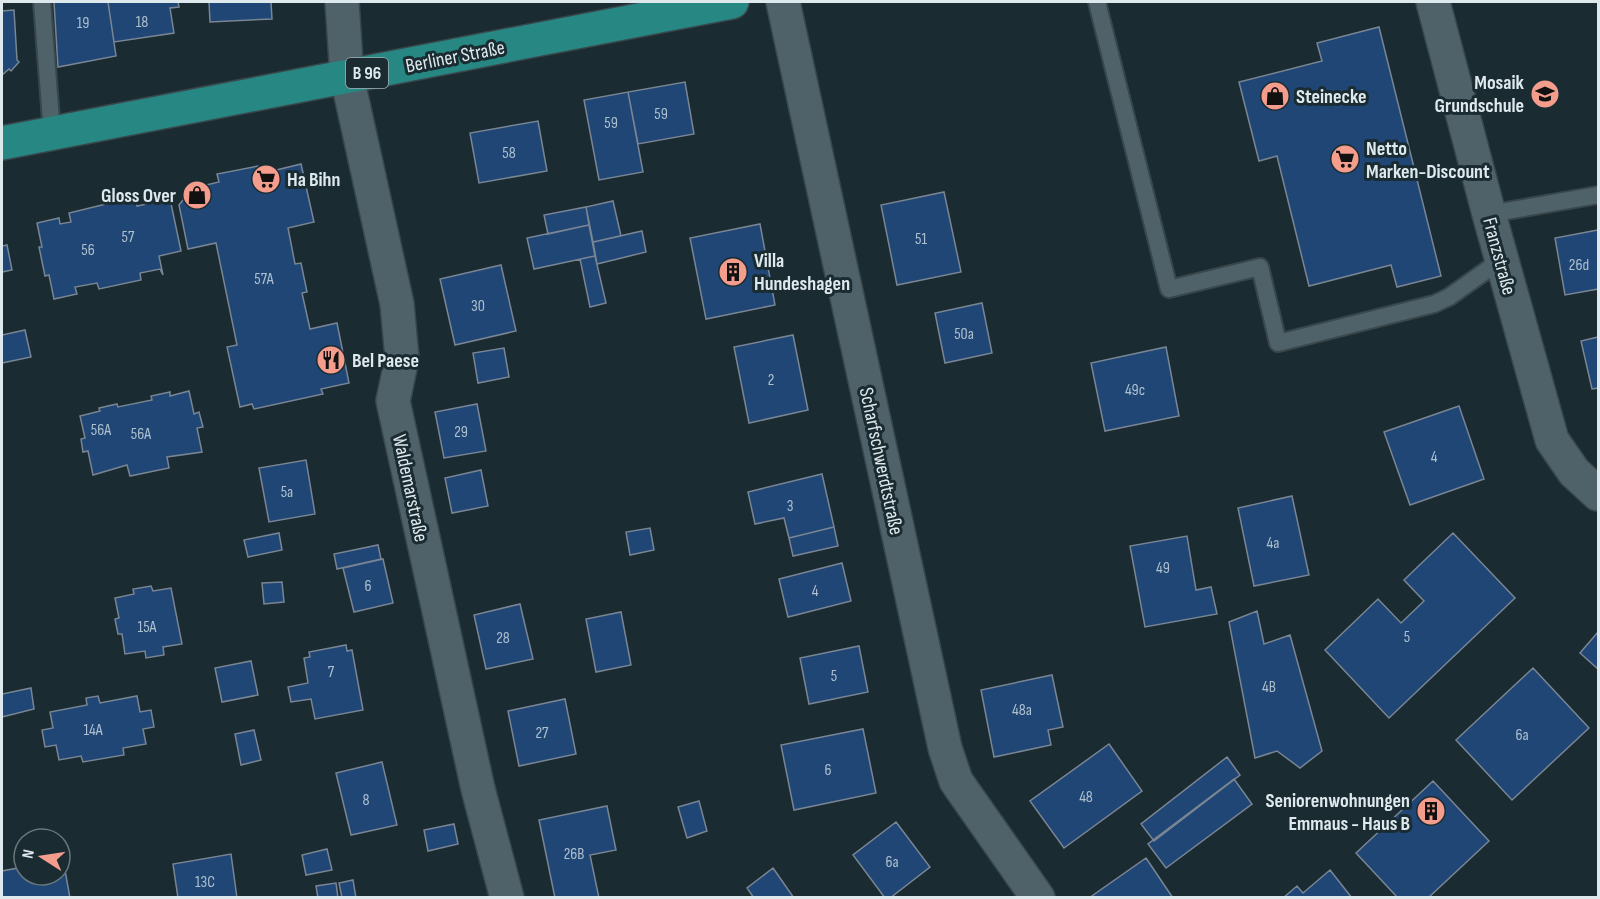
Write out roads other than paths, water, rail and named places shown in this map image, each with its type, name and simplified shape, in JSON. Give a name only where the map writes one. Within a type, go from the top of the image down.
[{"type":"main road","name":"Berliner Straße","points":[[2,143],[729,2]]},
{"type":"street","name":"Waldemarstraße","points":[[342,2],[347,77],[397,304],[402,358],[393,401],[478,789],[507,897]]},
{"type":"street","name":"Scharfschwerdtstraße","points":[[783,2],[945,748],[956,781],[1038,897]]},
{"type":"street","name":"Franzstraße","points":[[1433,2],[1501,260],[1552,440],[1574,472],[1599,494]]},
{"type":"lane","points":[[42,2],[52,134]]},
{"type":"lane","points":[[1097,2],[1169,289],[1260,267],[1278,343],[1434,304],[1449,297],[1501,260]]},
{"type":"lane","points":[[1489,214],[1599,195]]},
{"type":"place","name":"Mosaik Grundschule","points":[[1545,94]]},
{"type":"place","name":"Steinecke","points":[[1275,96]]},
{"type":"place","name":"Netto Marken-Discount","points":[[1345,159]]},
{"type":"place","name":"Ha Bihn","points":[[266,179]]},
{"type":"place","name":"Gloss Over","points":[[197,195]]},
{"type":"place","name":"Villa Hundeshagen","points":[[733,272]]},
{"type":"place","name":"Bel Paese","points":[[331,360]]},
{"type":"place","name":"Seniorenwohnungen Emmaus - Haus B","points":[[1431,811]]}]
